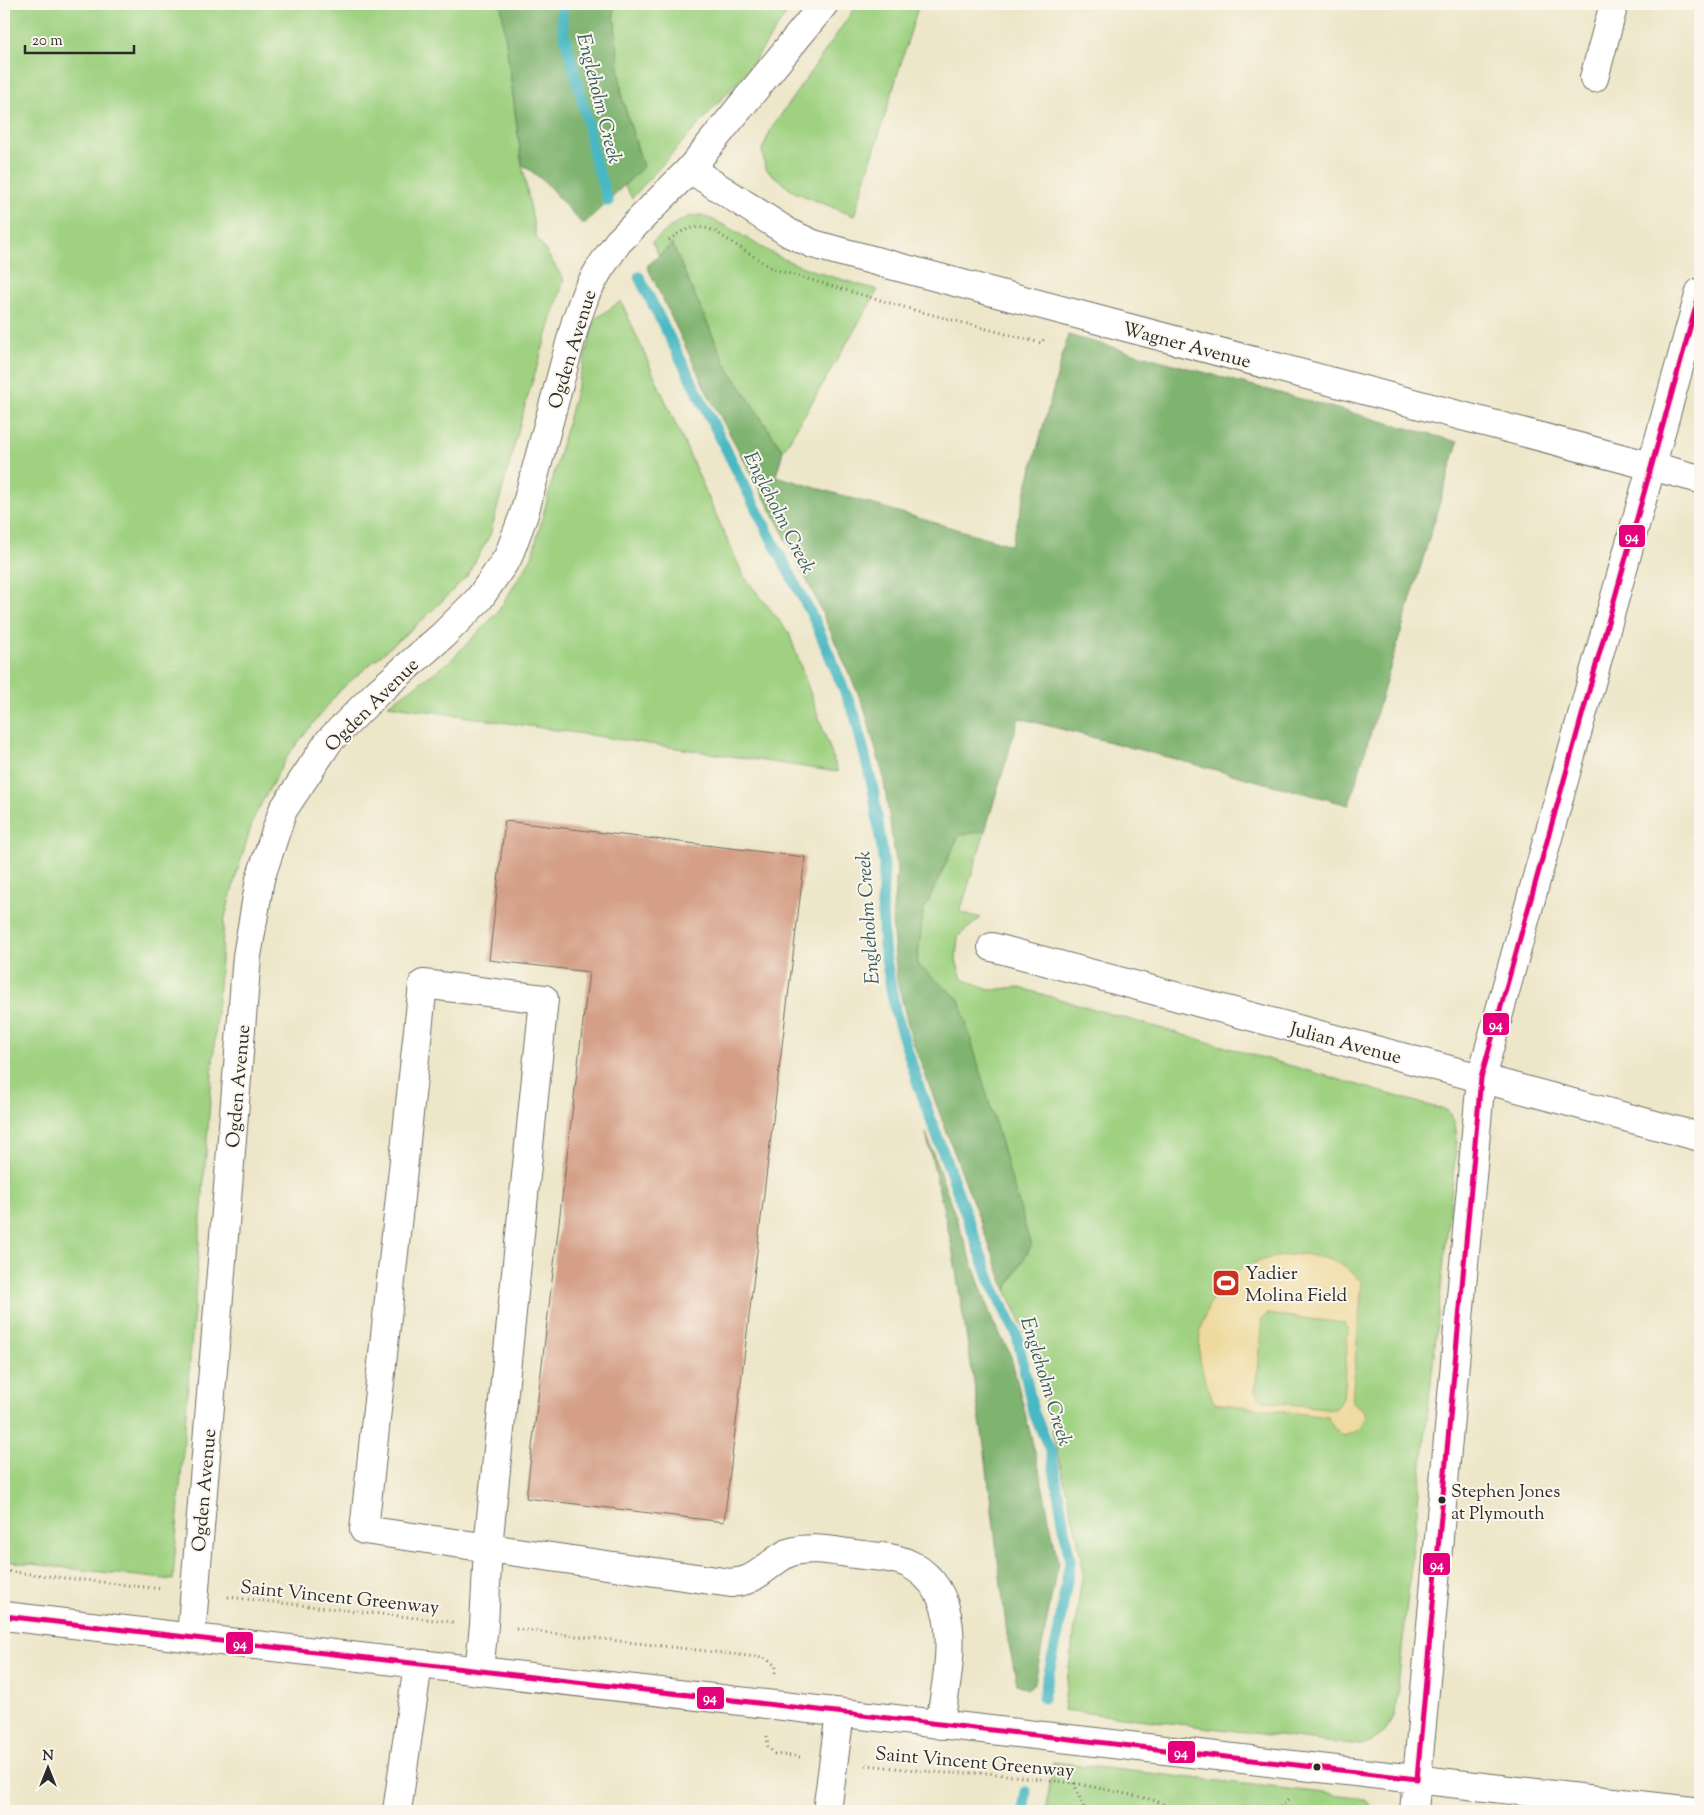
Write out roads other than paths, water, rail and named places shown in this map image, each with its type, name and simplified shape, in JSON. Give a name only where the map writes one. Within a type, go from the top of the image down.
[{"type":"street","name":"Ogden Avenue","points":[[191,1638],[247,956],[260,879],[283,810],[329,741],[377,693],[443,635],[479,599],[508,557],[524,514],[576,321],[586,293],[600,268],[618,242],[690,169],[824,4]]},
{"type":"street","points":[[1594,78],[1614,4]]},
{"type":"street","name":"Wagner Avenue","points":[[690,169],[790,233],[814,244],[1700,479]]},
{"type":"street","points":[[1414,1811],[1481,1078],[1700,292]]},
{"type":"street","name":"Julian Avenue","points":[[992,947],[1700,1137]]},
{"type":"street","points":[[479,1671],[484,1626],[488,1547],[544,999],[422,984],[364,1530],[488,1547],[731,1583],[748,1580],[779,1558],[791,1552],[808,1550],[889,1558],[910,1564],[928,1577],[940,1594],[947,1614],[950,1632],[948,1667],[940,1725]]},
{"type":"street","points":[[4,1616],[1692,1811]]},
{"type":"street","points":[[396,1811],[418,1664]]},
{"type":"street","points":[[827,1811],[840,1713]]},
{"type":"waterway","name":"Engleholm Creek","points":[[561,4],[563,30],[584,107],[595,161],[608,201]]},
{"type":"waterway","name":"Engleholm Creek","points":[[639,277],[815,621],[855,716],[873,789],[884,864],[882,907],[884,947],[895,1011],[919,1087],[992,1285],[1017,1335],[1033,1411],[1051,1452],[1070,1561],[1058,1634],[1043,1698]]},
{"type":"waterway","name":"Engleholm Creek","points":[[1023,1811],[1026,1792]]},
{"type":"place","name":"Yadier Molina Field","points":[[1226,1283]]},
{"type":"place","name":"Stephen Jones at Plymouth","points":[[1442,1500]]}]
